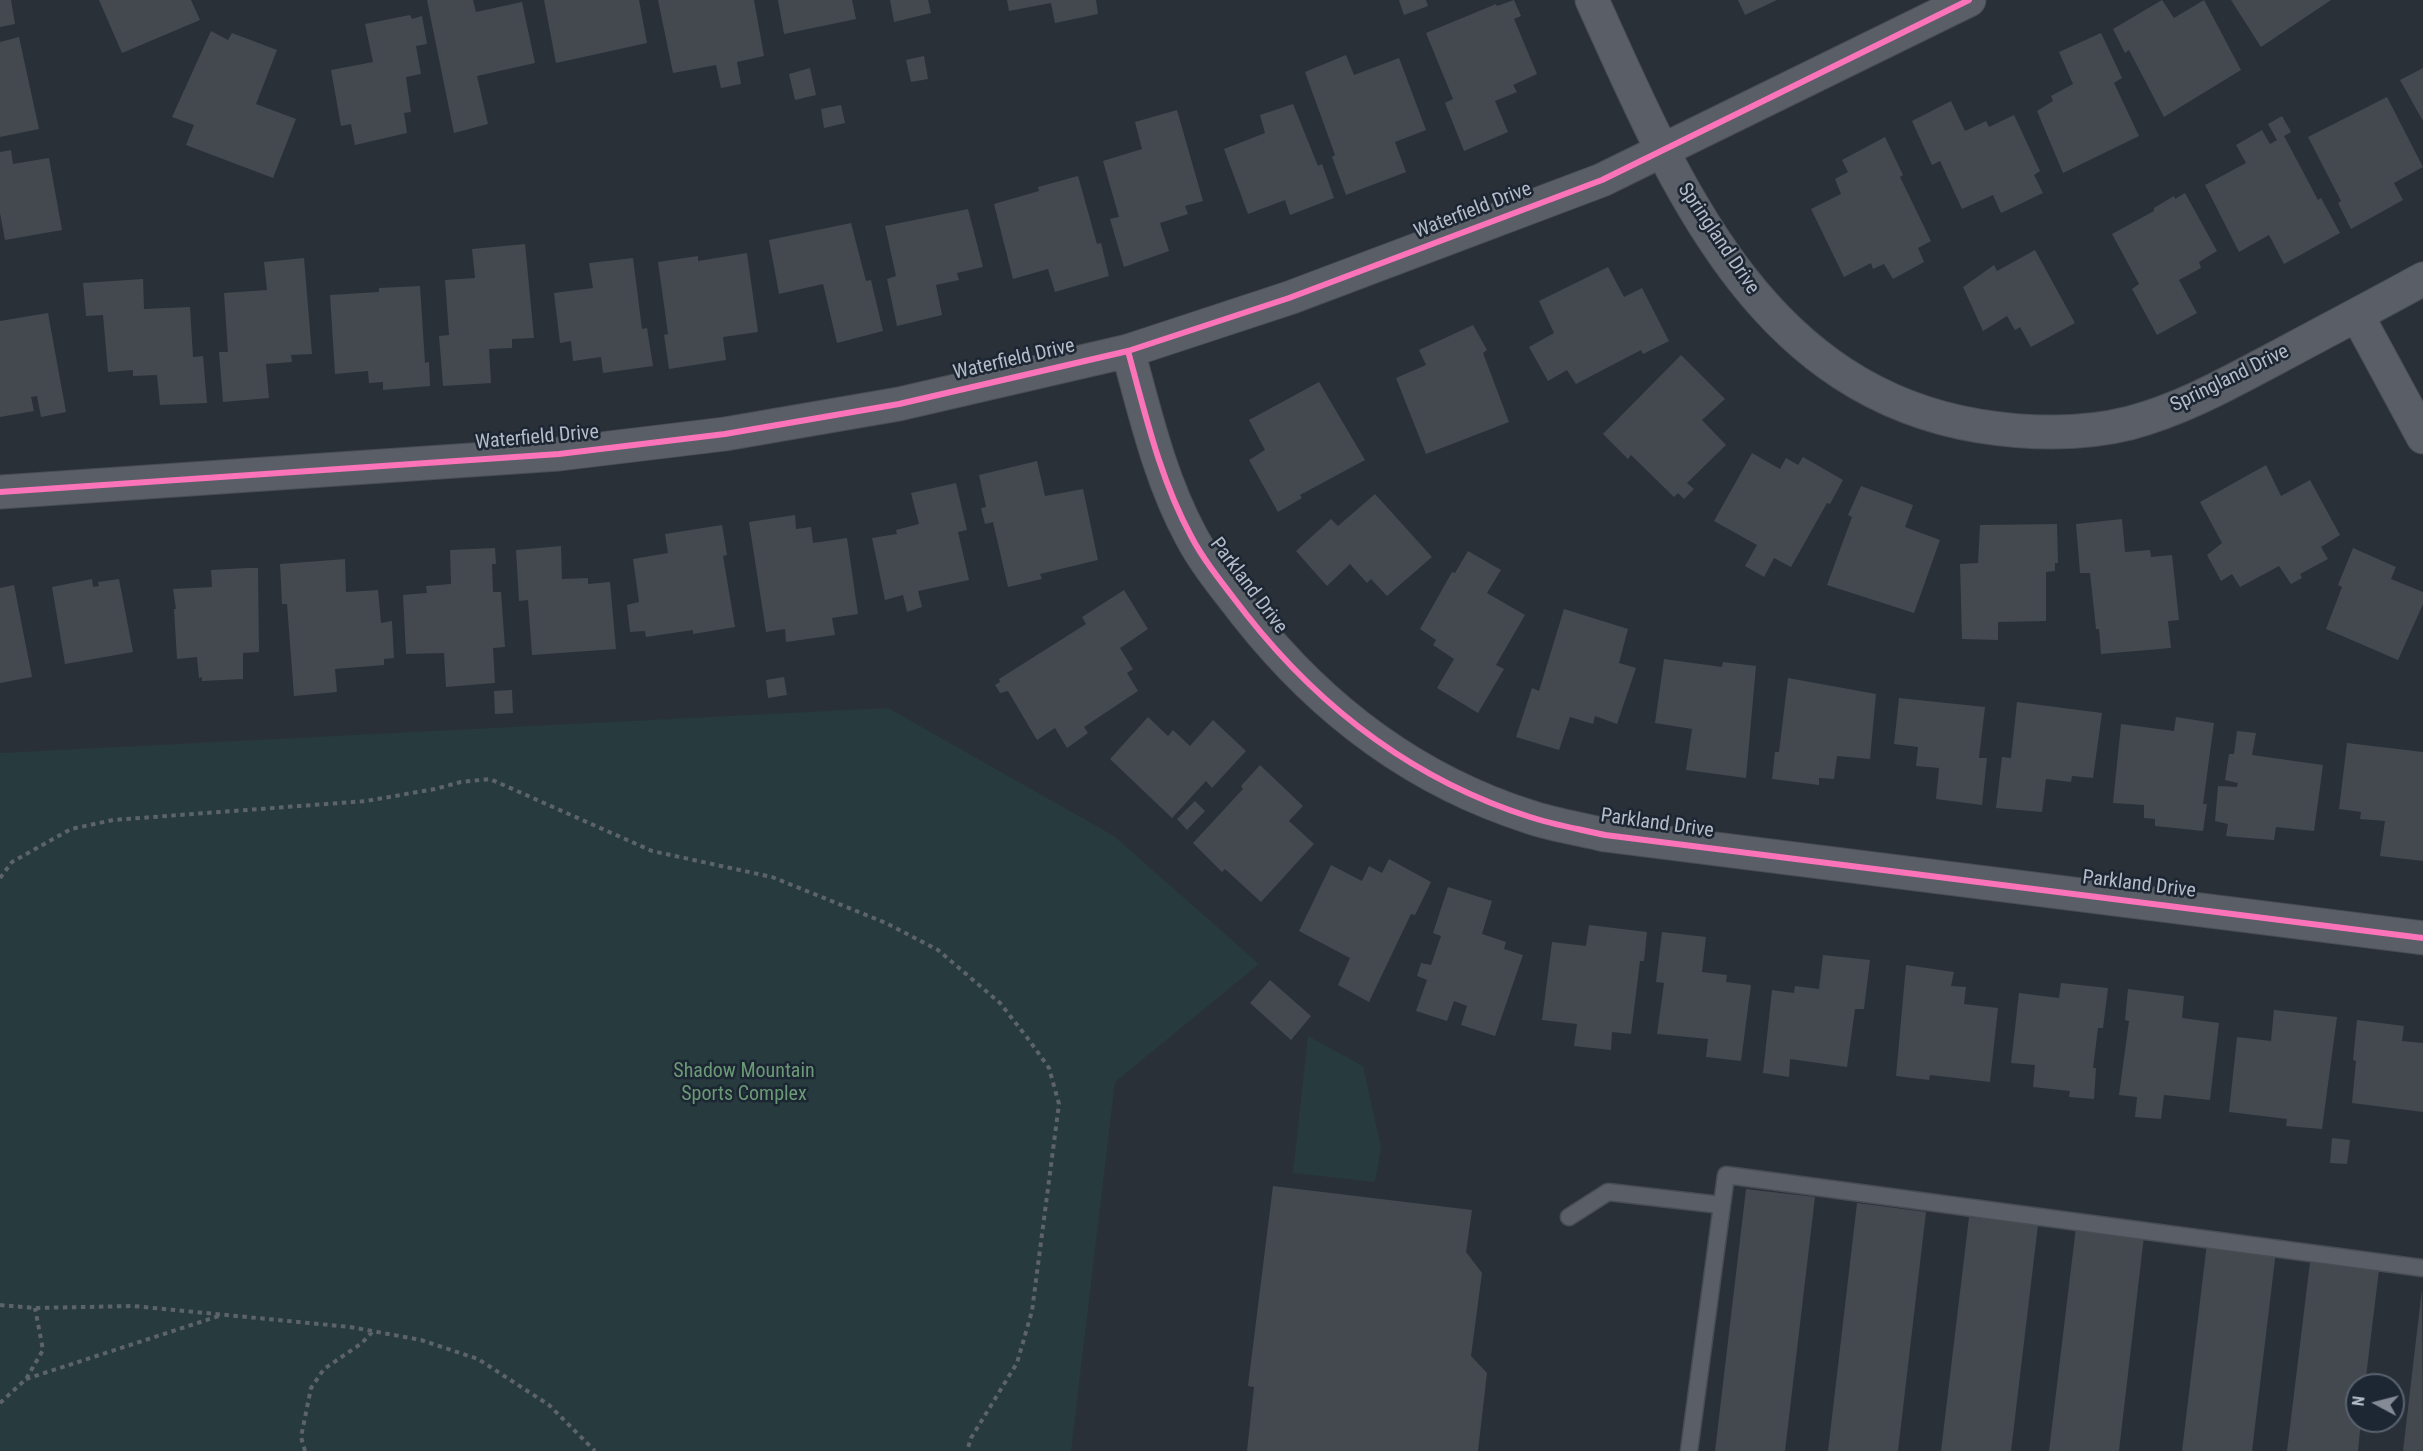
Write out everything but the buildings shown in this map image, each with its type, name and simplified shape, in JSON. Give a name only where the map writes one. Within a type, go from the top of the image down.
[{"type":"street","name":"Springland Drive","points":[[1592,0],[1661,153],[1745,286],[1788,333],[1839,372],[1890,400],[1951,421],[2010,431],[2069,432],[2129,423],[2193,402],[2423,279]]},
{"type":"street","name":"Waterfield Drive","points":[[0,492],[559,454],[725,434],[899,404],[1128,351],[1289,298],[1602,180],[1661,153],[1968,0]]},
{"type":"street","points":[[2357,315],[2423,437]]},
{"type":"street","name":"Parkland Drive","points":[[1128,351],[1148,426],[1168,483],[1191,537],[1232,596],[1280,656],[1336,711],[1397,756],[1462,790],[1530,817],[1605,835],[2423,938]]},
{"type":"lane","points":[[1689,1451],[1726,1175],[2423,1268]]},
{"type":"lane","points":[[1569,1217],[1608,1192],[1721,1205]]},
{"type":"path","points":[[0,878],[12,862],[71,829],[113,820],[366,801],[461,782],[490,779],[652,851],[772,877],[886,923],[938,950],[1000,1003],[1049,1068],[1059,1104],[1032,1311],[1017,1363],[971,1438],[967,1451]]},
{"type":"path","points":[[0,1305],[35,1308],[133,1306],[373,1331],[421,1340],[478,1359],[549,1405],[595,1451]]},
{"type":"path","points":[[0,1403],[26,1379],[43,1350],[35,1308]]},
{"type":"path","points":[[26,1379],[226,1314]]},
{"type":"path","points":[[305,1451],[302,1437],[311,1388],[324,1369],[362,1342],[373,1331]]},
{"type":"green space","name":"Shadow Mountain Sports Complex","points":[[888,708],[1114,836],[1259,964],[1115,1082],[1071,1451],[0,1451],[0,753]]},
{"type":"green space","points":[[1308,1036],[1363,1066],[1381,1147],[1375,1182],[1293,1173]]},
{"type":"cycle path","points":[[0,492],[559,454],[725,434],[899,404],[1128,351],[1289,298],[1602,180],[1969,0]]},
{"type":"cycle path","points":[[1128,351],[1154,445],[1170,492],[1203,556],[1246,614],[1305,680],[1372,737],[1447,783],[1488,802],[1539,820],[1605,835],[2423,938]]}]
